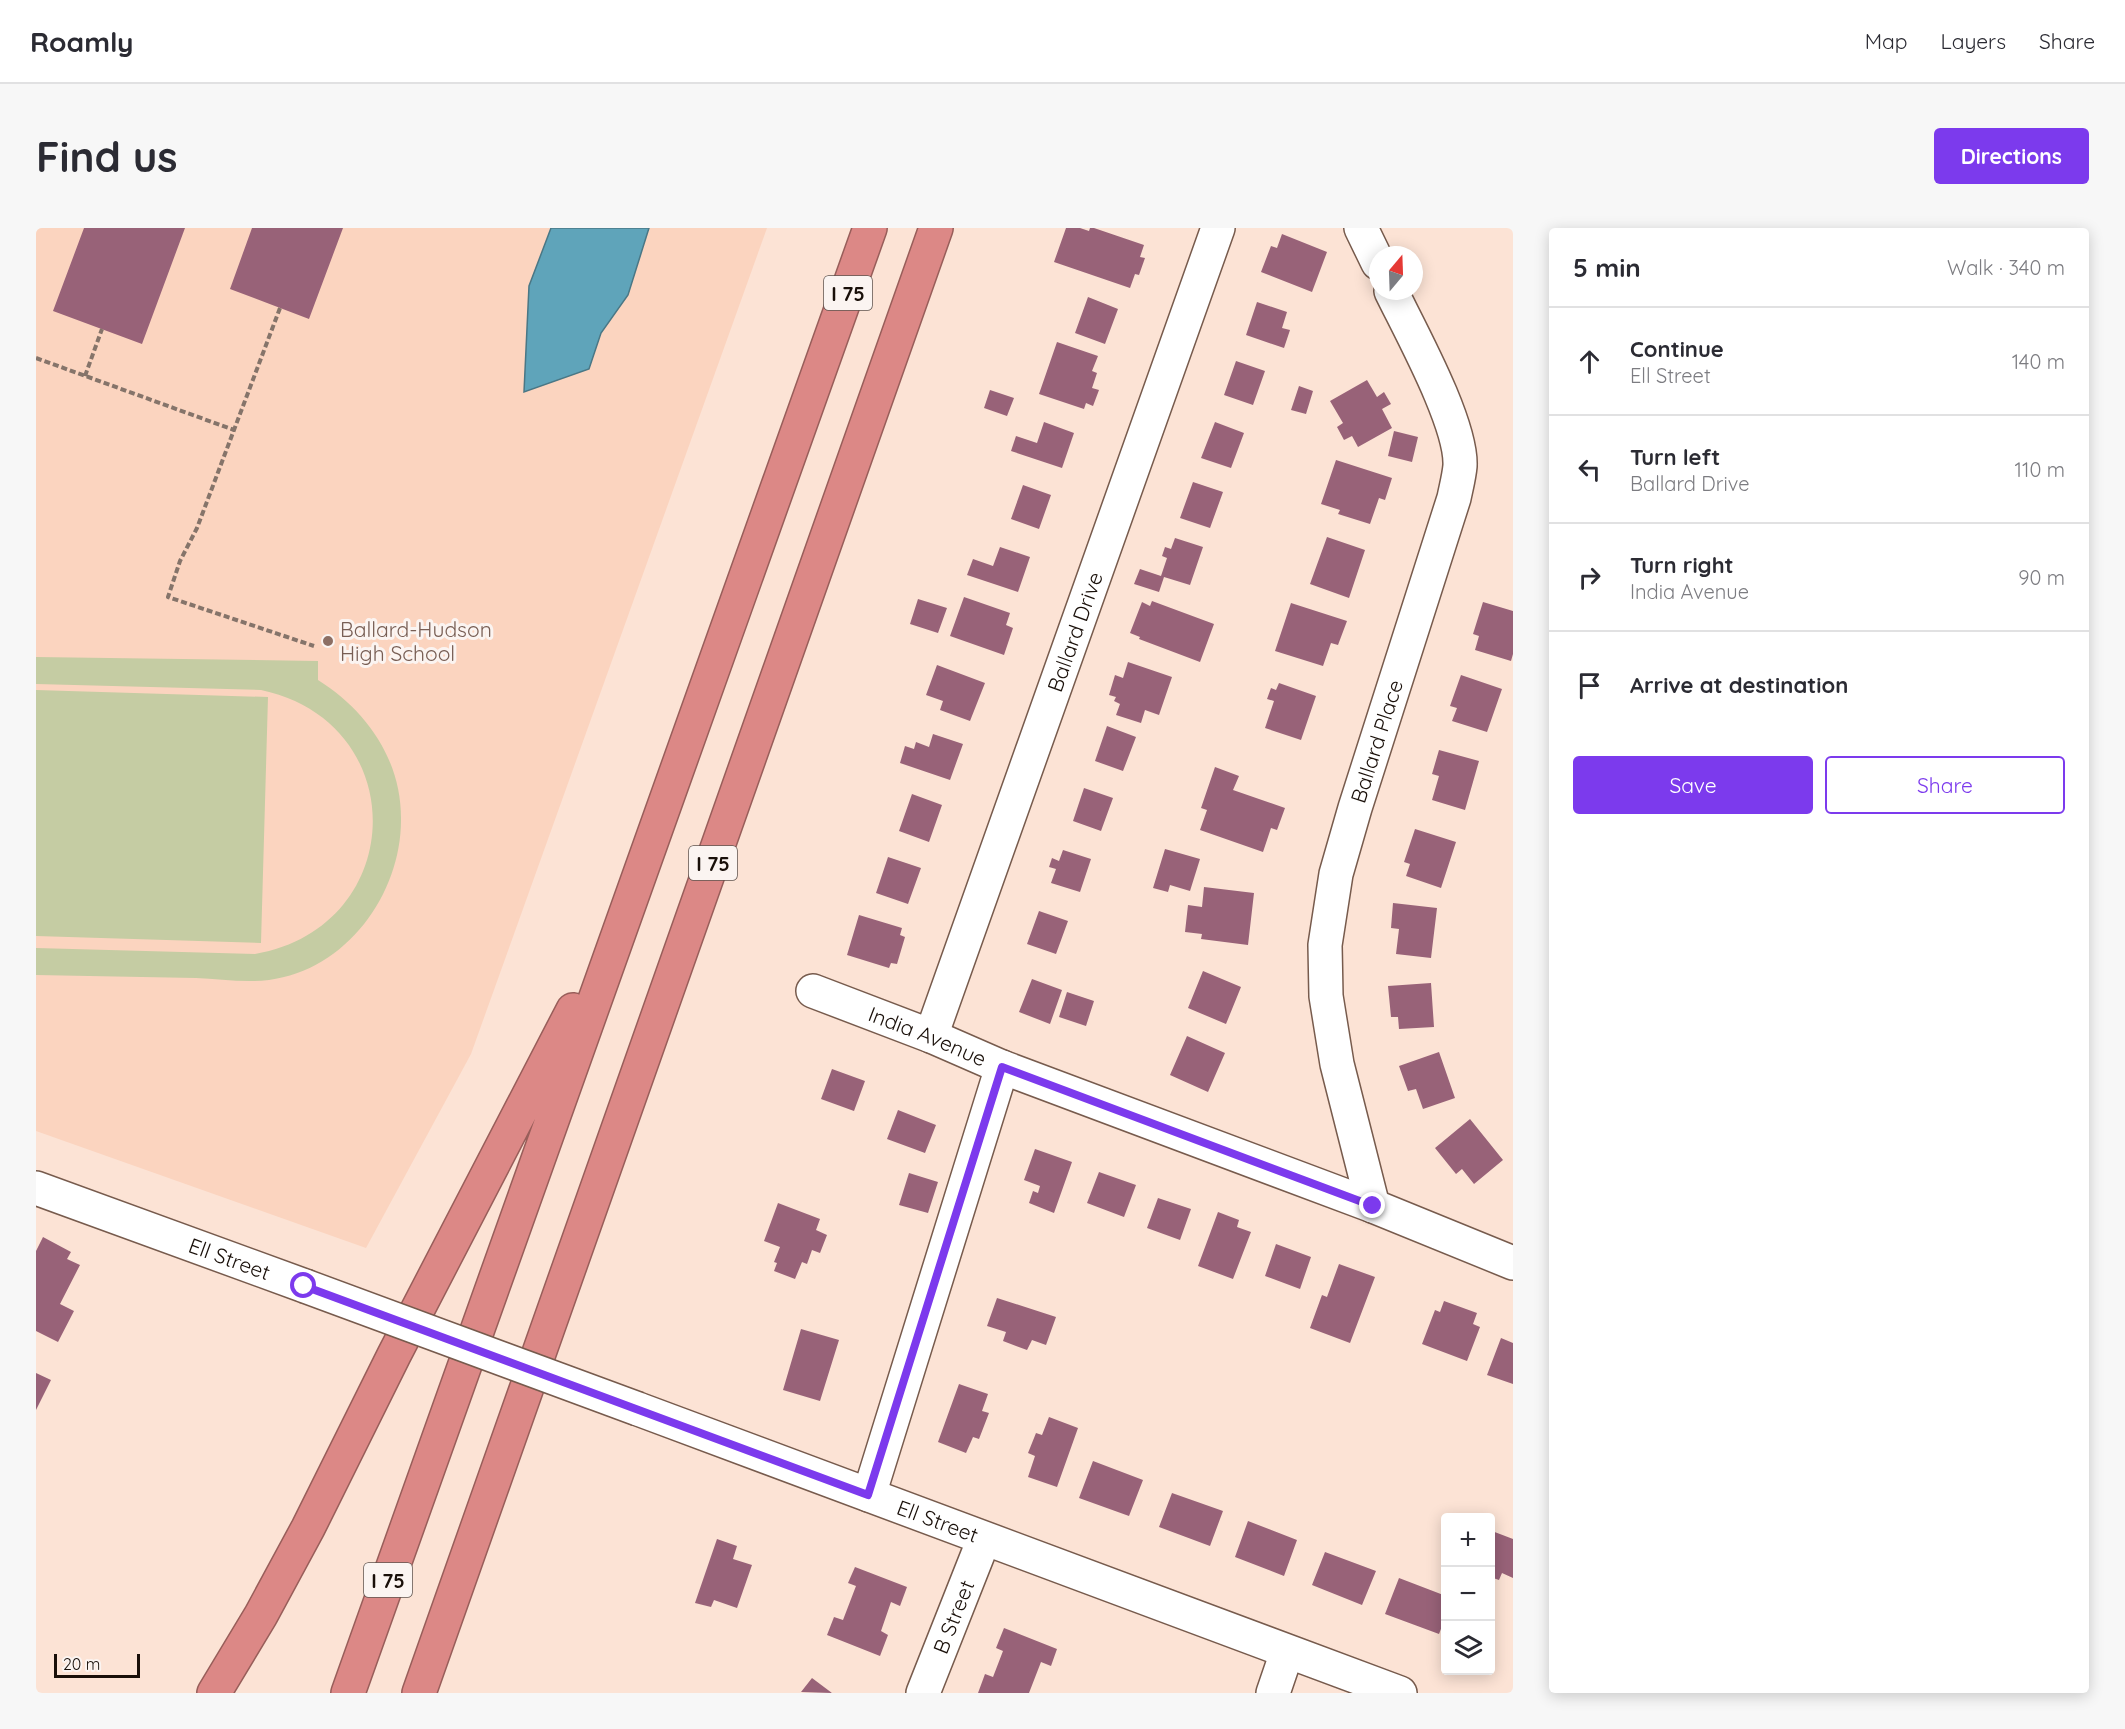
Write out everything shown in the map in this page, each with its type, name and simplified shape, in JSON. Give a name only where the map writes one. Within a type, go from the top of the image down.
[{"type":"highway","name":"I 75","points":[[348,1693],[870,228]]},
{"type":"highway","name":"I 75","points":[[419,1693],[936,228]]},
{"type":"highway","points":[[214,1693],[261,1615],[308,1528],[393,1355],[629,902]]},
{"type":"street","name":"Ballard Drive","points":[[931,1036],[1218,228]]},
{"type":"street","points":[[1361,228],[1370,246]]},
{"type":"street","name":"Ballard Place","points":[[1373,1206],[1337,1064],[1326,996],[1325,945],[1336,874],[1454,498],[1460,465],[1454,432],[1434,381],[1395,300]]},
{"type":"street","name":"India Avenue","points":[[813,991],[931,1036],[1002,1067],[1373,1206],[1513,1263]]},
{"type":"street","points":[[868,1495],[1002,1067]]},
{"type":"street","name":"Ell Street","points":[[36,1188],[1400,1693]]},
{"type":"street","name":"B Street","points":[[923,1693],[984,1539]]},
{"type":"street","points":[[1272,1693],[1287,1652]]},
{"type":"path","points":[[280,308],[196,528],[180,561],[168,597],[314,646]]},
{"type":"path","points":[[85,376],[102,329]]},
{"type":"path","points":[[36,358],[234,430]]},
{"type":"shaded area","name":"Ballard-Hudson High School","points":[[36,228],[767,228],[471,1054],[366,1248],[36,1131]]},
{"type":"green space","points":[[36,657],[318,661],[318,680],[351,706],[378,738],[395,776],[399,796],[401,818],[399,846],[392,874],[380,900],[365,923],[345,944],[323,961],[297,973],[269,980],[36,975],[36,948],[255,954],[306,936],[342,906],[365,867],[373,824],[367,780],[346,741],[311,709],[261,690],[36,684]]},
{"type":"green space","points":[[36,690],[268,697],[261,943],[36,936]]},
{"type":"water","points":[[551,228],[649,228],[628,295],[601,333],[589,369],[524,392],[529,286]]},
{"type":"building","points":[[84,228],[185,228],[142,344],[53,311]]},
{"type":"building","points":[[252,228],[343,228],[309,319],[230,289]]},
{"type":"building","points":[[1066,228],[1080,228],[1089,231],[1090,228],[1094,228],[1144,245],[1140,257],[1145,258],[1139,275],[1135,274],[1130,288],[1054,262]]},
{"type":"building","points":[[1282,234],[1327,252],[1312,292],[1261,272],[1271,246],[1277,248]]},
{"type":"building","points":[[1088,297],[1118,309],[1105,344],[1075,333]]},
{"type":"building","points":[[1257,302],[1287,312],[1282,328],[1290,330],[1284,348],[1246,335]]},
{"type":"building","points":[[1057,342],[1098,356],[1092,371],[1097,373],[1092,388],[1099,390],[1093,406],[1086,403],[1084,409],[1039,394]]},
{"type":"building","points":[[1236,361],[1265,371],[1253,405],[1224,395]]},
{"type":"building","points":[[1367,380],[1377,397],[1384,392],[1391,404],[1382,409],[1392,428],[1358,447],[1352,436],[1344,440],[1337,427],[1343,423],[1330,401]]},
{"type":"building","points":[[1299,386],[1313,391],[1306,414],[1291,410]]},
{"type":"building","points":[[990,390],[1014,398],[1007,416],[984,408]]},
{"type":"building","points":[[1044,422],[1074,433],[1062,468],[1011,451],[1016,436],[1037,443]]},
{"type":"building","points":[[1215,422],[1244,433],[1231,468],[1201,458]]},
{"type":"building","points":[[1394,431],[1418,437],[1412,462],[1388,456]]},
{"type":"building","points":[[1336,460],[1392,478],[1385,500],[1379,498],[1370,524],[1338,514],[1340,510],[1321,504]]},
{"type":"building","points":[[1193,482],[1223,492],[1210,528],[1180,518]]},
{"type":"building","points":[[1023,485],[1051,495],[1039,529],[1011,519]]},
{"type":"building","points":[[1327,537],[1365,550],[1349,598],[1310,584]]},
{"type":"building","points":[[1175,538],[1203,547],[1190,585],[1164,577],[1159,592],[1134,584],[1140,569],[1161,576],[1167,558],[1162,556],[1165,547],[1171,549]]},
{"type":"building","points":[[1000,547],[1030,557],[1018,592],[967,575],[973,559],[993,566]]},
{"type":"building","points":[[964,597],[1010,613],[1006,625],[1013,628],[1004,655],[950,636]]},
{"type":"building","points":[[918,599],[947,608],[938,633],[910,624]]},
{"type":"building","points":[[1152,601],[1214,624],[1200,662],[1139,639],[1140,637],[1130,633],[1142,602],[1150,606]]},
{"type":"building","points":[[1483,602],[1513,611],[1511,661],[1475,650],[1479,636],[1473,634]]},
{"type":"building","points":[[1291,603],[1347,621],[1338,645],[1331,643],[1323,666],[1275,651]]},
{"type":"building","points":[[1128,662],[1172,677],[1159,715],[1145,710],[1141,723],[1116,715],[1120,704],[1114,701],[1116,697],[1109,695],[1115,675],[1123,678]]},
{"type":"building","points":[[937,665],[985,683],[970,721],[940,710],[943,701],[926,695]]},
{"type":"building","points":[[1461,675],[1502,689],[1487,732],[1452,721],[1457,708],[1450,706]]},
{"type":"building","points":[[1279,683],[1316,696],[1301,740],[1265,728],[1274,701],[1267,699],[1271,688],[1276,690]]},
{"type":"building","points":[[1107,726],[1136,737],[1123,771],[1095,761]]},
{"type":"building","points":[[933,734],[963,744],[950,780],[900,763],[905,746],[914,749],[916,742],[929,747]]},
{"type":"building","points":[[1439,750],[1479,761],[1465,810],[1432,800],[1439,776],[1432,774]]},
{"type":"building","points":[[1215,767],[1239,776],[1233,790],[1285,808],[1277,830],[1271,828],[1263,852],[1200,830],[1207,810],[1201,808]]},
{"type":"building","points":[[1084,788],[1113,798],[1101,831],[1073,821]]},
{"type":"building","points":[[912,794],[942,805],[929,842],[899,831]]},
{"type":"building","points":[[1415,829],[1456,842],[1441,888],[1406,876],[1410,864],[1404,862]]},
{"type":"building","points":[[1165,849],[1200,859],[1190,891],[1170,885],[1168,892],[1153,888]]},
{"type":"building","points":[[1063,850],[1091,859],[1080,892],[1051,883],[1056,869],[1049,867],[1052,858],[1059,861]]},
{"type":"building","points":[[888,857],[921,868],[908,904],[876,893]]},
{"type":"building","points":[[1204,887],[1254,893],[1248,945],[1201,939],[1202,934],[1185,932],[1188,905],[1202,907]]},
{"type":"building","points":[[1393,903],[1437,908],[1431,958],[1396,954],[1399,929],[1391,928]]},
{"type":"building","points":[[1039,911],[1068,921],[1056,954],[1027,944]]},
{"type":"building","points":[[859,915],[902,928],[900,935],[905,937],[897,964],[891,963],[889,968],[847,955]]},
{"type":"building","points":[[1203,971],[1241,987],[1226,1024],[1188,1008]]},
{"type":"building","points":[[1032,979],[1062,990],[1050,1024],[1019,1012]]},
{"type":"building","points":[[1431,983],[1434,1027],[1399,1029],[1398,1017],[1391,1017],[1388,986]]},
{"type":"building","points":[[1067,992],[1094,1001],[1086,1026],[1059,1017]]},
{"type":"building","points":[[1187,1036],[1225,1053],[1208,1092],[1170,1075]]},
{"type":"building","points":[[1439,1052],[1455,1098],[1423,1109],[1416,1089],[1408,1091],[1399,1066]]},
{"type":"building","points":[[832,1069],[865,1081],[854,1111],[821,1099]]},
{"type":"building","points":[[898,1110],[936,1125],[925,1153],[887,1139]]},
{"type":"building","points":[[1470,1119],[1503,1160],[1474,1184],[1462,1169],[1456,1174],[1435,1148]]},
{"type":"building","points":[[1035,1149],[1072,1162],[1054,1213],[1029,1203],[1033,1191],[1038,1193],[1040,1186],[1024,1180]]},
{"type":"building","points":[[1099,1172],[1136,1185],[1124,1217],[1087,1203]]},
{"type":"building","points":[[909,1173],[938,1182],[928,1213],[899,1205]]},
{"type":"building","points":[[1158,1198],[1191,1209],[1180,1240],[1147,1228]]},
{"type":"building","points":[[778,1203],[820,1219],[816,1230],[827,1235],[820,1253],[812,1250],[807,1264],[802,1262],[795,1279],[774,1271],[777,1263],[774,1262],[780,1247],[764,1241]]},
{"type":"building","points":[[1218,1212],[1239,1220],[1237,1227],[1251,1232],[1233,1279],[1198,1266]]},
{"type":"building","points":[[43,1237],[71,1252],[67,1259],[80,1265],[60,1304],[74,1311],[58,1342],[36,1331],[36,1251]]},
{"type":"building","points":[[1276,1244],[1311,1257],[1300,1289],[1265,1276]]},
{"type":"building","points":[[1339,1264],[1375,1277],[1350,1343],[1310,1328],[1322,1295],[1327,1297]]},
{"type":"building","points":[[997,1298],[1056,1317],[1046,1345],[1032,1340],[1027,1350],[1003,1341],[1006,1332],[987,1326]]},
{"type":"building","points":[[1444,1301],[1477,1313],[1473,1324],[1480,1327],[1467,1361],[1422,1344],[1435,1310],[1440,1312]]},
{"type":"building","points":[[801,1329],[839,1340],[820,1401],[783,1390]]},
{"type":"building","points":[[1501,1338],[1513,1343],[1513,1384],[1487,1375]]},
{"type":"building","points":[[36,1373],[51,1380],[36,1410]]},
{"type":"building","points":[[959,1384],[988,1394],[982,1411],[989,1413],[979,1439],[973,1437],[966,1453],[938,1442]]},
{"type":"building","points":[[1049,1417],[1078,1428],[1057,1487],[1028,1477],[1035,1456],[1028,1453],[1036,1433],[1042,1435]]},
{"type":"building","points":[[1093,1461],[1143,1480],[1129,1516],[1079,1498]]},
{"type":"building","points":[[1172,1493],[1223,1511],[1210,1546],[1159,1527]]},
{"type":"building","points":[[1248,1521],[1297,1540],[1284,1576],[1235,1557]]},
{"type":"building","points":[[1495,1532],[1513,1539],[1513,1578],[1502,1573],[1499,1580],[1495,1579]]},
{"type":"building","points":[[717,1539],[737,1546],[733,1559],[752,1565],[737,1608],[714,1600],[711,1607],[695,1603]]},
{"type":"building","points":[[1325,1552],[1376,1571],[1362,1605],[1312,1585]]},
{"type":"building","points":[[855,1567],[907,1587],[900,1606],[891,1602],[881,1631],[888,1635],[880,1656],[827,1635],[834,1617],[843,1620],[856,1586],[848,1583]]},
{"type":"building","points":[[1399,1578],[1441,1594],[1439,1634],[1385,1614]]},
{"type":"building","points":[[1004,1628],[1057,1649],[1051,1666],[1041,1662],[1029,1693],[978,1693],[985,1674],[993,1677],[1003,1651],[996,1648]]},
{"type":"building","points":[[812,1678],[832,1693],[801,1692]]},
{"type":"place","name":"Ballard-Hudson High School","points":[[328,641]]},
{"type":"route","points":[[304,1286],[868,1495],[1002,1067],[1373,1206]]}]
